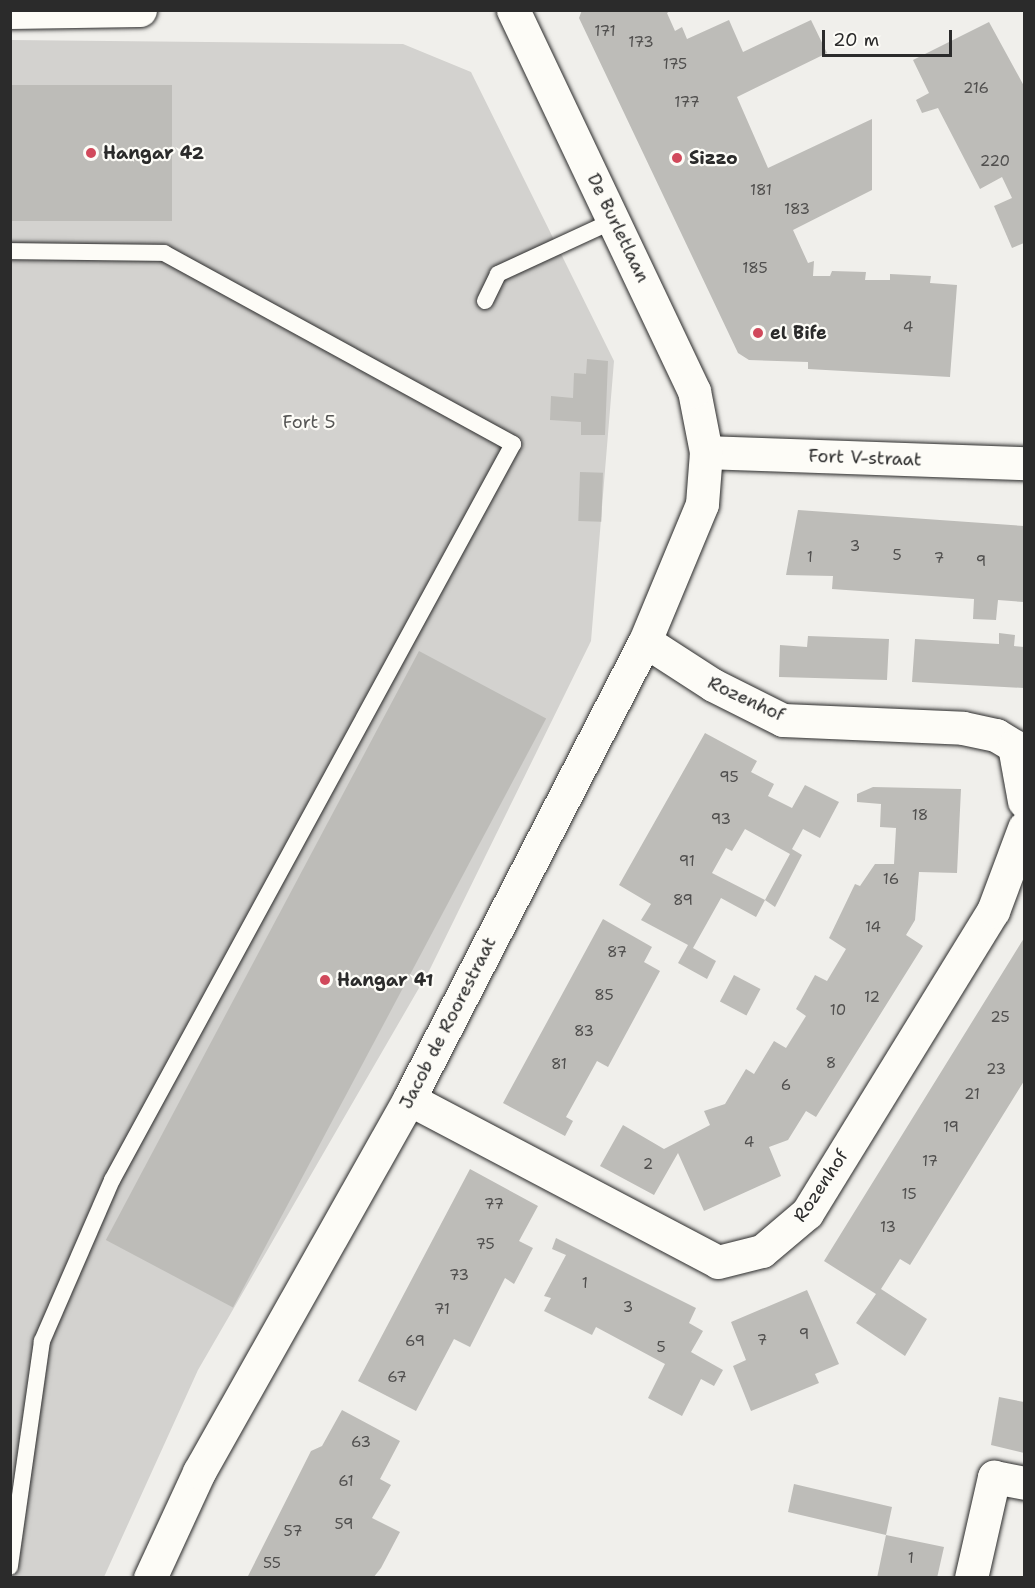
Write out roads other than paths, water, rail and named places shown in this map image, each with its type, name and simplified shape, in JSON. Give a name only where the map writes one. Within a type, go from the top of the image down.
[{"type":"street","points":[[10,12],[140,10]]},
{"type":"street","name":"De Burletlaan","points":[[513,10],[615,220],[694,391],[706,452]]},
{"type":"street","name":"Fort V-straat","points":[[706,452],[1024,463]]},
{"type":"street","name":"Jacob de Roorestraat","points":[[150,1578],[199,1472],[409,1099],[645,641],[702,504],[706,452]]},
{"type":"street","name":"Rozenhof","points":[[645,641],[713,685],[783,720],[963,728],[996,735],[1014,746],[1024,801]]},
{"type":"street","name":"Rozenhof","points":[[409,1099],[718,1262],[762,1251],[807,1213],[993,911],[1024,828]]},
{"type":"street","points":[[970,1578],[994,1477],[1024,1483]]},
{"type":"lane","points":[[485,301],[498,274],[615,220]]},
{"type":"lane","points":[[10,251],[164,253],[513,444],[112,1180],[42,1341],[10,1567]]},
{"type":"place","name":"Hangar 42","points":[[91,153]]},
{"type":"place","name":"Sizzo","points":[[677,158]]},
{"type":"place","name":"el Bife","points":[[758,333]]},
{"type":"place","name":"Hangar 41","points":[[325,980]]},
{"type":"park label","name":"Fort 5","points":[[309,422]]}]
